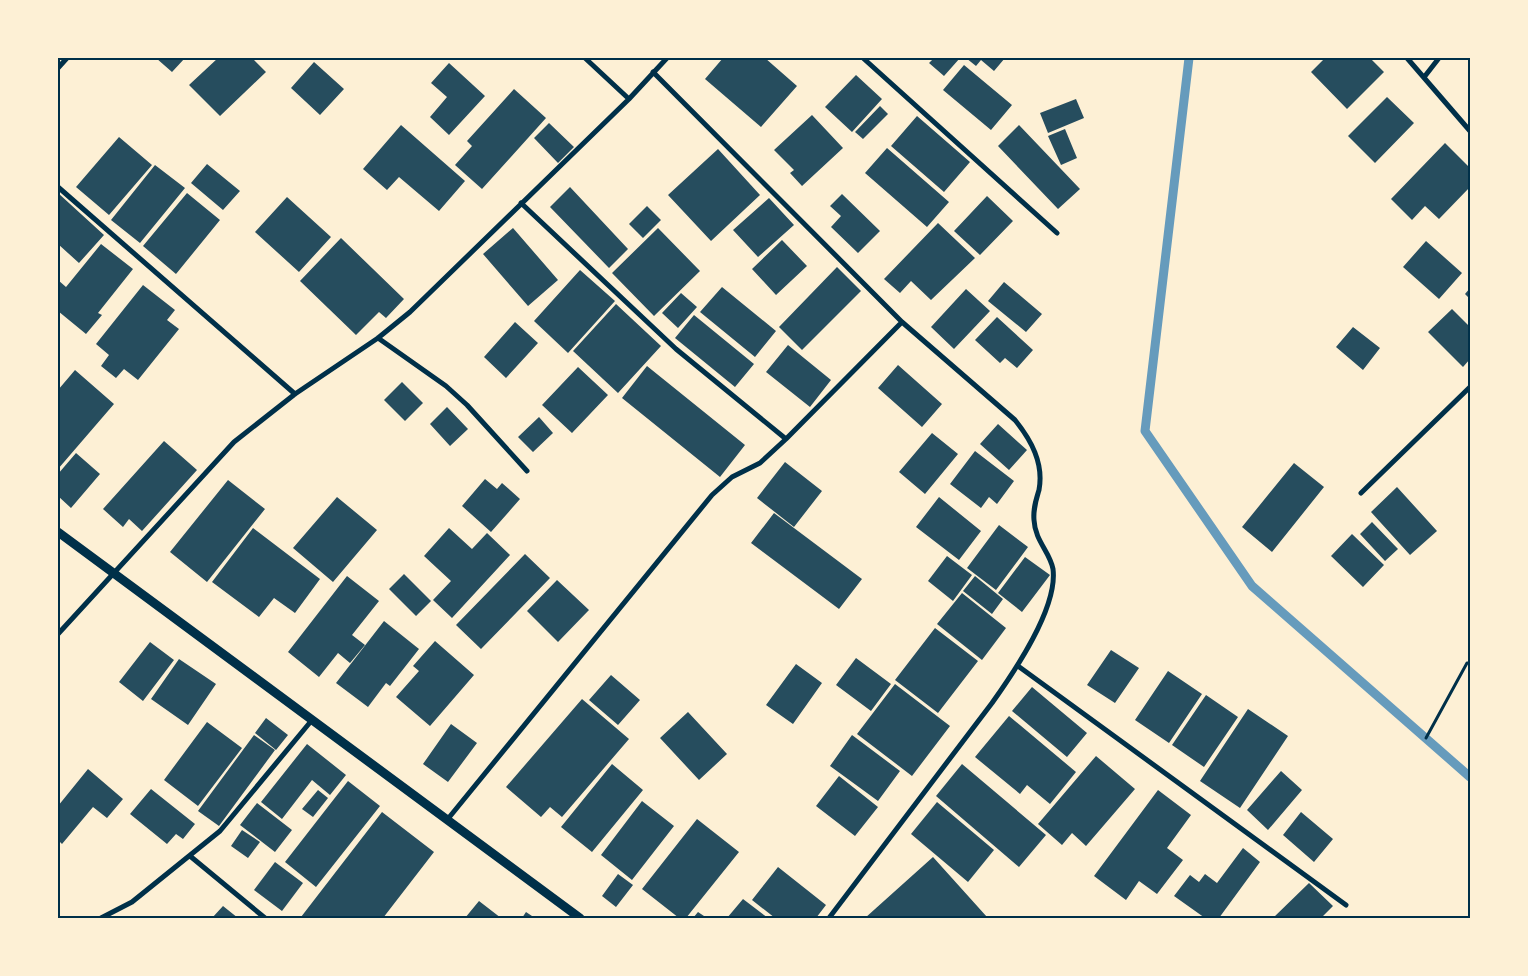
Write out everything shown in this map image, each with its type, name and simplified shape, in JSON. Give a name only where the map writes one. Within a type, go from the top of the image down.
[{"type":"street","points":[[58,68],[67,58]]},
{"type":"street","points":[[585,58],[629,99]]},
{"type":"street","points":[[58,634],[234,442],[296,394],[378,338],[410,312],[629,99],[667,58]]},
{"type":"street","points":[[862,58],[1057,232]]},
{"type":"street","points":[[1407,58],[1425,76],[1470,131]]},
{"type":"street","points":[[1425,76],[1440,58]]},
{"type":"street","points":[[654,72],[902,322],[1015,420],[1028,436],[1040,466],[1034,522],[1036,537],[1053,568],[1050,601],[1018,666],[829,918]]},
{"type":"street","points":[[58,187],[296,394]]},
{"type":"street","points":[[521,203],[676,349],[786,439]]},
{"type":"street","points":[[448,820],[712,495],[732,477],[760,463],[902,322]]},
{"type":"street","points":[[378,338],[446,386],[467,405],[527,471]]},
{"type":"street","points":[[1361,493],[1470,387]]},
{"type":"street","points":[[58,532],[580,918]]},
{"type":"street","points":[[1018,666],[1346,905]]},
{"type":"street","points":[[101,918],[132,902],[220,831],[312,720]]},
{"type":"street","points":[[190,856],[265,918]]},
{"type":"path","points":[[1426,738],[1467,663],[1470,663]]},
{"type":"building","points":[[156,58],[185,58],[172,72]]},
{"type":"building","points":[[218,58],[252,58],[266,72],[220,116],[189,85]]},
{"type":"building","points":[[723,58],[765,58],[797,86],[761,127],[705,79]]},
{"type":"building","points":[[934,58],[960,58],[944,76],[929,63]]},
{"type":"building","points":[[966,58],[1005,58],[994,71],[981,60],[976,66]]},
{"type":"building","points":[[1325,58],[1370,58],[1384,72],[1347,109],[1311,72]]},
{"type":"building","points":[[314,62],[344,89],[320,115],[291,88]]},
{"type":"building","points":[[449,63],[485,96],[449,135],[430,117],[447,97],[431,83]]},
{"type":"building","points":[[964,65],[1012,105],[991,130],[943,90]]},
{"type":"building","points":[[856,75],[882,99],[852,132],[825,107]]},
{"type":"building","points":[[514,89],[546,118],[482,189],[455,165],[472,146],[467,141]]},
{"type":"building","points":[[1387,97],[1414,123],[1375,163],[1348,136]]},
{"type":"building","points":[[1076,99],[1084,118],[1048,133],[1040,113]]},
{"type":"building","points":[[880,106],[888,114],[863,139],[855,132]]},
{"type":"building","points":[[812,115],[843,148],[802,186],[790,173],[794,170],[774,150]]},
{"type":"building","points":[[917,116],[970,162],[944,192],[891,146]]},
{"type":"building","points":[[549,123],[574,147],[558,163],[534,138]]},
{"type":"building","points":[[401,125],[465,181],[439,211],[399,177],[387,190],[363,169]]},
{"type":"building","points":[[1019,125],[1080,189],[1058,209],[998,146]]},
{"type":"building","points":[[1065,129],[1077,158],[1061,165],[1048,136]]},
{"type":"building","points":[[119,137],[152,165],[109,215],[76,187]]},
{"type":"building","points":[[1445,143],[1470,168],[1470,187],[1439,219],[1425,206],[1412,220],[1391,199]]},
{"type":"building","points":[[887,148],[949,202],[927,227],[865,173]]},
{"type":"building","points":[[718,149],[760,195],[711,241],[668,195]]},
{"type":"building","points":[[207,164],[240,191],[223,210],[191,183]]},
{"type":"building","points":[[155,165],[185,188],[140,243],[111,220]]},
{"type":"building","points":[[570,187],[628,249],[609,268],[550,207]]},
{"type":"building","points":[[58,193],[104,235],[79,263],[58,244]]},
{"type":"building","points":[[187,193],[220,220],[176,274],[143,246]]},
{"type":"building","points":[[842,194],[880,231],[858,253],[831,227],[841,216],[830,206]]},
{"type":"building","points":[[987,196],[1013,221],[980,255],[954,231]]},
{"type":"building","points":[[287,197],[331,237],[299,272],[255,232]]},
{"type":"building","points":[[769,198],[794,225],[758,257],[733,230]]},
{"type":"building","points":[[647,206],[661,220],[643,238],[629,224]]},
{"type":"building","points":[[938,223],[975,258],[931,300],[911,281],[900,293],[884,279]]},
{"type":"building","points":[[513,228],[558,280],[528,306],[483,254]]},
{"type":"building","points":[[658,228],[700,271],[654,316],[612,273]]},
{"type":"building","points":[[341,238],[404,299],[386,318],[379,312],[356,335],[300,281]]},
{"type":"building","points":[[782,240],[807,266],[776,295],[752,269]]},
{"type":"building","points":[[1426,241],[1462,273],[1439,299],[1403,267]]},
{"type":"building","points":[[101,244],[133,269],[98,313],[102,315],[86,334],[58,311],[58,280],[66,287]]},
{"type":"building","points":[[837,267],[861,291],[802,350],[779,327]]},
{"type":"building","points":[[580,270],[615,301],[568,353],[534,321]]},
{"type":"building","points":[[1004,282],[1042,314],[1026,332],[988,301]]},
{"type":"building","points":[[143,285],[175,310],[167,320],[179,329],[138,380],[124,369],[116,378],[101,366],[109,355],[96,344]]},
{"type":"building","points":[[722,287],[776,331],[755,357],[700,312]]},
{"type":"building","points":[[1470,288],[1470,299],[1465,294]]},
{"type":"building","points":[[966,289],[990,311],[954,349],[931,327]]},
{"type":"building","points":[[681,293],[697,307],[678,328],[662,313]]},
{"type":"building","points":[[616,304],[661,346],[618,393],[573,351]]},
{"type":"building","points":[[1452,309],[1470,327],[1470,359],[1463,367],[1428,332]]},
{"type":"building","points":[[694,315],[754,364],[735,387],[675,338]]},
{"type":"building","points":[[997,317],[1033,350],[1017,368],[1005,358],[1000,363],[975,340]]},
{"type":"building","points":[[515,322],[538,343],[506,378],[484,357]]},
{"type":"building","points":[[1353,327],[1380,348],[1363,370],[1336,347]]},
{"type":"building","points":[[788,345],[831,380],[810,407],[766,372]]},
{"type":"building","points":[[898,365],[942,404],[922,427],[878,388]]},
{"type":"building","points":[[647,366],[745,445],[720,477],[622,398]]},
{"type":"building","points":[[578,367],[608,395],[572,433],[542,405]]},
{"type":"building","points":[[75,370],[114,404],[58,469],[58,390]]},
{"type":"building","points":[[402,382],[423,403],[405,421],[384,400]]},
{"type":"building","points":[[447,407],[468,429],[450,446],[430,424]]},
{"type":"building","points":[[539,417],[553,433],[533,452],[518,437]]},
{"type":"building","points":[[998,424],[1027,450],[1009,470],[980,444]]},
{"type":"building","points":[[932,433],[958,454],[925,494],[899,472]]},
{"type":"building","points":[[164,441],[197,470],[142,531],[129,519],[123,527],[103,509]]},
{"type":"building","points":[[975,451],[1014,481],[997,504],[989,497],[981,508],[950,484]]},
{"type":"building","points":[[76,453],[100,474],[71,508],[58,496],[58,474]]},
{"type":"building","points":[[785,462],[822,491],[794,527],[757,498]]},
{"type":"building","points":[[1294,463],[1324,487],[1272,552],[1242,527]]},
{"type":"building","points":[[485,479],[497,489],[502,483],[520,499],[491,532],[462,506]]},
{"type":"building","points":[[228,480],[265,509],[207,582],[170,552]]},
{"type":"building","points":[[1397,487],[1437,531],[1410,555],[1371,512]]},
{"type":"building","points":[[337,497],[377,530],[333,582],[293,548]]},
{"type":"building","points":[[939,497],[981,531],[959,560],[916,527]]},
{"type":"building","points":[[774,513],[862,579],[839,609],[751,543]]},
{"type":"building","points":[[1372,522],[1398,549],[1385,561],[1360,534]]},
{"type":"building","points":[[999,525],[1028,547],[996,590],[967,568]]},
{"type":"building","points":[[253,528],[320,579],[295,613],[274,598],[259,617],[212,582]]},
{"type":"building","points":[[449,528],[472,549],[487,533],[510,555],[452,618],[433,600],[451,581],[424,556]]},
{"type":"building","points":[[1352,534],[1384,565],[1363,587],[1331,556]]},
{"type":"building","points":[[525,554],[550,578],[481,649],[456,625]]},
{"type":"building","points":[[947,556],[972,575],[953,601],[928,581]]},
{"type":"building","points":[[1025,557],[1050,575],[1022,612],[998,593]]},
{"type":"building","points":[[404,574],[431,601],[416,616],[389,589]]},
{"type":"building","points":[[347,576],[379,601],[352,635],[365,645],[350,663],[338,653],[319,677],[288,652]]},
{"type":"building","points":[[975,576],[1003,599],[992,614],[963,591]]},
{"type":"building","points":[[557,580],[589,610],[558,642],[527,611]]},
{"type":"building","points":[[962,593],[1006,628],[982,660],[937,624]]},
{"type":"building","points":[[384,621],[419,649],[390,686],[386,683],[368,707],[336,683]]},
{"type":"building","points":[[935,628],[978,661],[938,713],[895,680]]},
{"type":"building","points":[[435,641],[474,675],[430,726],[396,697],[419,671],[413,666]]},
{"type":"building","points":[[150,642],[174,660],[143,701],[119,682]]},
{"type":"building","points":[[1111,650],[1139,668],[1115,703],[1087,685]]},
{"type":"building","points":[[856,658],[891,684],[871,711],[836,685]]},
{"type":"building","points":[[179,659],[216,684],[188,725],[151,699]]},
{"type":"building","points":[[796,664],[822,683],[793,724],[766,705]]},
{"type":"building","points":[[1168,671],[1202,694],[1169,743],[1135,720]]},
{"type":"building","points":[[611,675],[640,700],[618,725],[589,700]]},
{"type":"building","points":[[895,684],[950,726],[912,776],[857,734]]},
{"type":"building","points":[[1032,687],[1087,733],[1067,757],[1012,711]]},
{"type":"building","points":[[1206,695],[1238,717],[1204,767],[1172,745]]},
{"type":"building","points":[[582,699],[629,739],[562,817],[550,807],[541,817],[506,787]]},
{"type":"building","points":[[1248,709],[1288,736],[1240,808],[1200,781]]},
{"type":"building","points":[[688,712],[727,754],[699,780],[660,738]]},
{"type":"building","points":[[1009,716],[1076,772],[1050,804],[1027,785],[1020,794],[975,757]]},
{"type":"building","points":[[266,718],[288,735],[276,750],[255,733]]},
{"type":"building","points":[[207,722],[242,748],[198,806],[164,780]]},
{"type":"building","points":[[451,724],[477,743],[448,782],[423,764]]},
{"type":"building","points":[[254,735],[275,750],[219,826],[198,811]]},
{"type":"building","points":[[852,735],[900,771],[878,801],[830,766]]},
{"type":"building","points":[[307,744],[346,775],[330,795],[312,780],[282,819],[261,802]]},
{"type":"building","points":[[1096,756],[1135,789],[1086,846],[1072,833],[1062,845],[1038,824]]},
{"type":"building","points":[[612,764],[643,790],[592,852],[561,827]]},
{"type":"building","points":[[962,764],[1046,835],[1019,867],[936,796]]},
{"type":"building","points":[[88,769],[123,799],[107,818],[93,807],[62,844],[58,840],[58,806]]},
{"type":"building","points":[[1281,771],[1302,790],[1268,830],[1247,810]]},
{"type":"building","points":[[839,776],[878,807],[855,836],[816,806]]},
{"type":"building","points":[[348,781],[380,806],[316,887],[285,862]]},
{"type":"building","points":[[151,789],[195,824],[183,839],[176,834],[167,844],[130,814]]},
{"type":"building","points":[[318,790],[328,798],[313,817],[302,809]]},
{"type":"building","points":[[1158,790],[1191,815],[1167,848],[1183,860],[1157,894],[1139,881],[1126,900],[1094,876]]},
{"type":"building","points":[[642,801],[674,826],[632,880],[601,855]]},
{"type":"building","points":[[937,802],[994,850],[968,882],[911,834]]},
{"type":"building","points":[[257,803],[292,830],[275,852],[240,825]]},
{"type":"building","points":[[382,812],[434,852],[383,918],[301,917]]},
{"type":"building","points":[[1301,812],[1333,839],[1314,862],[1283,835]]},
{"type":"building","points":[[697,819],[739,852],[686,918],[679,918],[642,889]]},
{"type":"building","points":[[242,830],[260,842],[248,858],[231,846]]},
{"type":"building","points":[[1243,848],[1260,862],[1219,918],[1205,918],[1174,896],[1190,875],[1199,882],[1205,874],[1217,883]]},
{"type":"building","points":[[933,857],[987,917],[865,918]]},
{"type":"building","points":[[275,862],[303,883],[282,911],[254,890]]},
{"type":"building","points":[[778,867],[826,905],[816,918],[775,918],[752,900]]},
{"type":"building","points":[[618,874],[633,885],[616,907],[602,896]]},
{"type":"building","points":[[1309,883],[1333,906],[1321,918],[1273,918]]},
{"type":"building","points":[[743,899],[768,918],[727,918]]},
{"type":"building","points":[[479,901],[501,918],[465,918]]},
{"type":"building","points":[[223,906],[238,918],[212,918]]},
{"type":"building","points":[[526,912],[535,918],[522,918]]},
{"type":"building","points":[[698,912],[707,918],[693,918]]},
{"type":"waterway","points":[[1189,58],[1145,431],[1252,586],[1470,777]]}]
